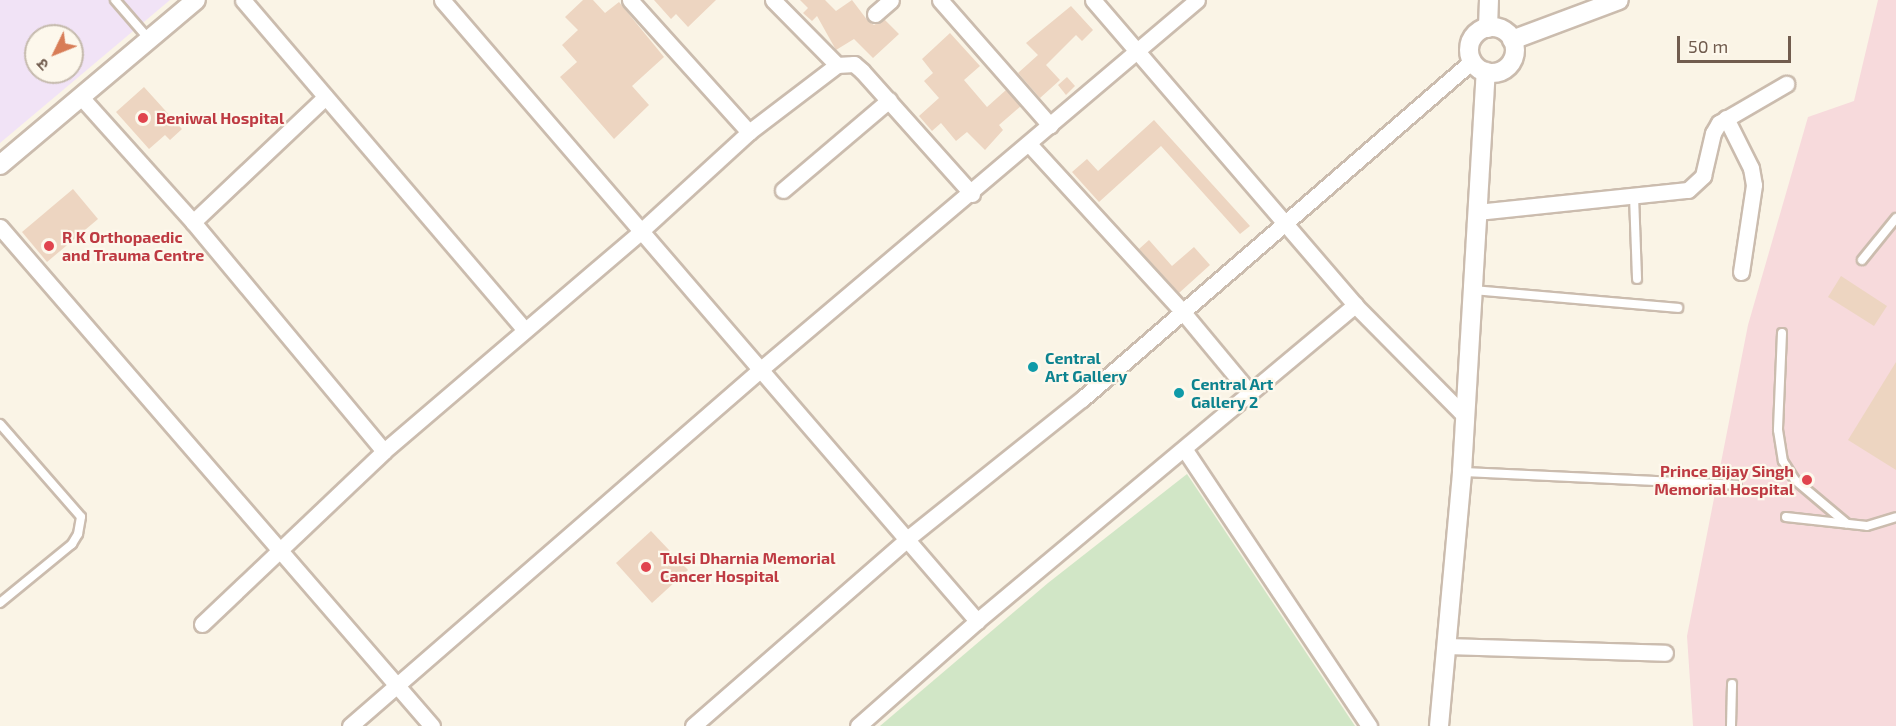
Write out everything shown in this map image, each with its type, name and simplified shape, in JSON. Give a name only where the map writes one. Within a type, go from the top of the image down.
[{"type":"street","points":[[0,165],[148,38],[196,0]]},
{"type":"street","points":[[243,0],[525,330]]},
{"type":"street","points":[[442,0],[977,621]]},
{"type":"street","points":[[630,0],[749,132]]},
{"type":"street","points":[[773,0],[837,65]]},
{"type":"street","points":[[875,14],[891,0]]},
{"type":"street","points":[[940,0],[1050,125]]},
{"type":"street","points":[[1094,0],[1355,305],[1465,416]]},
{"type":"street","points":[[350,726],[761,369],[972,194],[1197,0]]},
{"type":"street","points":[[1488,28],[1489,0]]},
{"type":"street","points":[[1512,40],[1619,0]]},
{"type":"street","points":[[693,726],[907,539],[1082,399],[1285,222],[1479,67],[1503,70],[1510,64],[1514,57],[1512,40],[1498,28],[1488,28],[1474,36],[1470,44],[1479,67],[1477,212],[1462,472],[1439,726]]},
{"type":"street","points":[[202,624],[384,451],[640,232],[749,132],[837,65],[854,64],[972,194]]},
{"type":"street","points":[[1477,212],[1634,195],[1675,194],[1698,184],[1713,133],[1726,118],[1786,84]]},
{"type":"street","points":[[81,97],[193,222],[384,451]]},
{"type":"street","points":[[193,222],[325,97]]},
{"type":"street","points":[[783,190],[889,100]]},
{"type":"street","points":[[1726,118],[1751,168],[1754,185],[1741,272]]},
{"type":"street","points":[[1029,144],[1182,311],[1250,393]]},
{"type":"street","points":[[0,227],[432,726]]},
{"type":"street","points":[[858,726],[977,621],[1185,450],[1355,305]]},
{"type":"street","points":[[1185,450],[1368,726]]},
{"type":"street","points":[[1446,646],[1665,652]]},
{"type":"lane","points":[[115,0],[148,38]]},
{"type":"lane","points":[[1634,195],[1637,279]]},
{"type":"lane","points":[[1862,260],[1896,218]]},
{"type":"lane","points":[[1473,291],[1678,308]]},
{"type":"lane","points":[[1782,333],[1778,430],[1783,461],[1795,480],[1846,523]]},
{"type":"lane","points":[[0,424],[81,517],[78,534],[72,544],[0,603]]},
{"type":"lane","points":[[1462,472],[1737,485]]},
{"type":"lane","points":[[1786,517],[1877,525],[1896,517]]},
{"type":"lane","points":[[1731,726],[1732,684]]},
{"type":"shaded area","points":[[0,0],[170,0],[84,72],[84,24],[24,24],[24,84],[70,84],[0,143]]},
{"type":"shaded area","name":"Prince Bijay Singh Memorial Hospital","points":[[1878,0],[1896,0],[1896,726],[1693,726],[1687,636],[1748,325],[1808,117],[1854,101]]},
{"type":"green space","points":[[1187,474],[1355,726],[880,726],[1048,583]]},
{"type":"building","points":[[583,0],[593,0],[605,13],[619,2],[664,57],[632,86],[649,105],[614,139],[560,77],[577,62],[562,45],[578,30],[565,17]]},
{"type":"building","points":[[654,0],[716,0],[688,27],[676,14],[671,19]]},
{"type":"building","points":[[800,0],[825,0],[836,11],[852,0],[868,21],[874,25],[884,19],[899,34],[873,58],[854,39],[836,50],[817,16],[812,21],[803,13],[808,8]]},
{"type":"building","points":[[1071,6],[1093,30],[1082,41],[1076,35],[1046,65],[1060,80],[1040,98],[1018,73],[1038,55],[1026,43]]},
{"type":"building","points":[[950,33],[980,66],[964,80],[987,107],[1006,90],[1021,106],[999,125],[1003,130],[985,150],[967,132],[956,141],[941,123],[932,131],[919,116],[939,98],[924,81],[933,73],[922,59]]},
{"type":"building","points":[[1067,77],[1075,86],[1066,95],[1058,85]]},
{"type":"building","points":[[144,87],[182,129],[170,140],[165,135],[149,149],[116,112]]},
{"type":"building","points":[[1154,120],[1250,226],[1240,234],[1161,146],[1099,202],[1072,172],[1087,159],[1098,171]]},
{"type":"building","points":[[73,189],[98,219],[47,262],[22,232]]},
{"type":"building","points":[[1149,240],[1172,266],[1194,247],[1210,265],[1179,293],[1139,249]]},
{"type":"building","points":[[1841,276],[1887,306],[1874,326],[1828,297]]},
{"type":"building","points":[[1896,362],[1896,470],[1848,440]]},
{"type":"building","points":[[651,531],[688,570],[652,603],[616,563]]},
{"type":"place","name":"Beniwal Hospital","points":[[143,118]]},
{"type":"place","name":"R K Orthopaedic and Trauma Centre","points":[[49,246]]},
{"type":"place","name":"Central Art Gallery","points":[[1033,367]]},
{"type":"place","name":"Central Art Gallery 2","points":[[1179,393]]},
{"type":"place","name":"Prince Bijay Singh Memorial Hospital","points":[[1807,480]]},
{"type":"place","name":"Tulsi Dharnia Memorial Cancer Hospital","points":[[646,567]]}]
